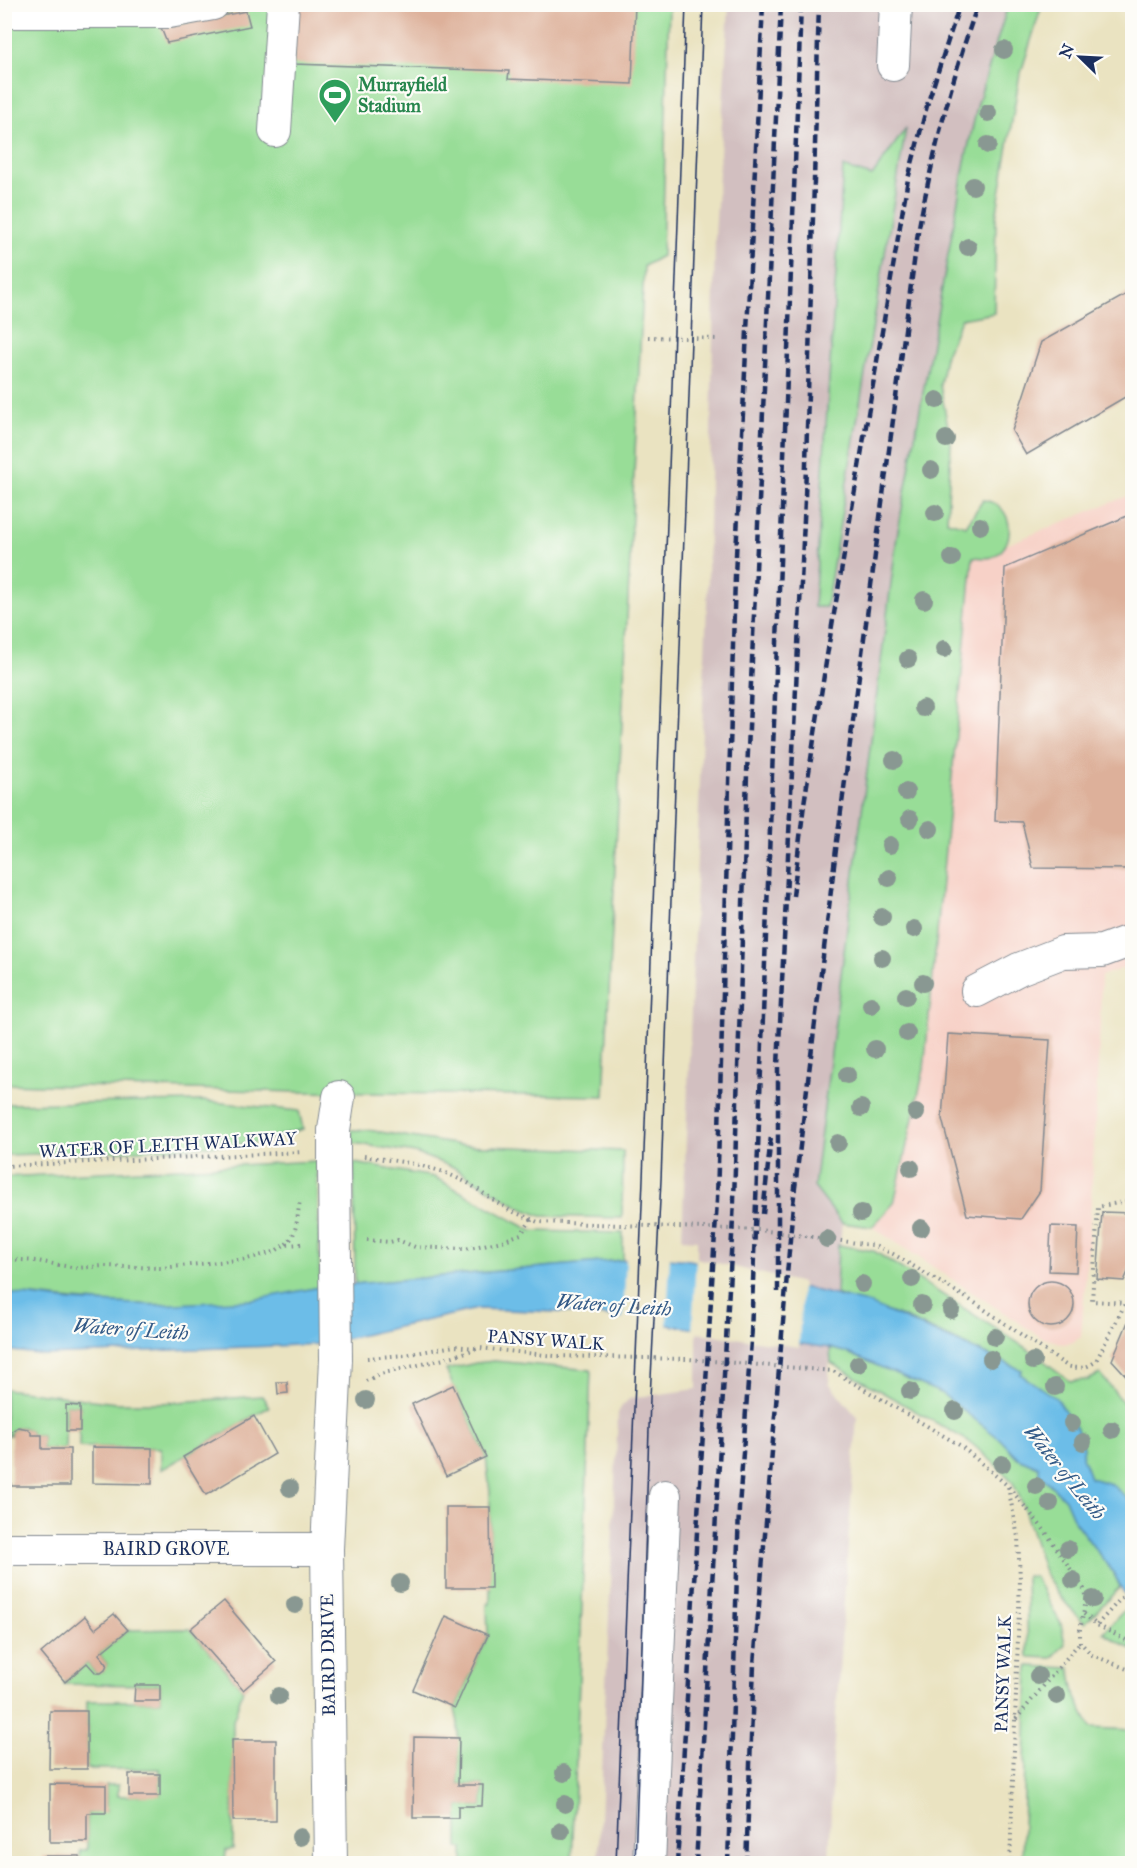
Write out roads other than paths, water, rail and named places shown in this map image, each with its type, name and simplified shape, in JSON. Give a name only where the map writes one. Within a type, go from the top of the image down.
[{"type":"street","points":[[4,12],[169,12],[213,4]]},
{"type":"street","points":[[275,131],[283,4]]},
{"type":"street","points":[[893,66],[896,4]]},
{"type":"street","points":[[977,991],[1019,969],[1063,952],[1102,951],[1132,940]]},
{"type":"street","name":"BAIRD DRIVE","points":[[331,1863],[327,1549],[336,1359],[333,1158],[339,1097]]},
{"type":"street","points":[[649,1863],[664,1496]]},
{"type":"street","name":"BAIRD GROVE","points":[[4,1549],[327,1549]]},
{"type":"water","name":"Water of Leith","points":[[658,1257],[690,1260],[867,1303],[1022,1370],[1020,1374],[1057,1399],[1077,1429],[1084,1448],[1082,1457],[1090,1478],[1111,1484],[1132,1502],[1132,1604],[1114,1574],[1075,1522],[1065,1499],[1039,1474],[1039,1467],[1018,1458],[1000,1439],[941,1393],[848,1353],[830,1348],[584,1313],[477,1309],[323,1344],[45,1355],[5,1350],[5,1293],[73,1301],[157,1305],[252,1300],[320,1287]]},
{"type":"tram line","points":[[616,1864],[686,4]]},
{"type":"tram line","points":[[635,1864],[650,1398],[661,1180],[703,4]]},
{"type":"railway","points":[[677,1864],[717,1200],[735,576],[763,4]]},
{"type":"railway","points":[[696,1864],[734,1201],[747,773],[781,4]]},
{"type":"railway","points":[[751,1335],[801,4]]},
{"type":"railway","points":[[778,1292],[778,1066],[805,499],[819,4]]},
{"type":"railway","points":[[793,896],[804,804],[829,643],[908,179],[928,102],[960,4]]},
{"type":"railway","points":[[746,1864],[754,1664],[793,1204],[837,841],[918,232],[944,117],[978,4]]},
{"type":"railway","points":[[763,1214],[771,1136]]},
{"type":"railway","points":[[728,1864],[739,1508],[752,1327]]},
{"type":"place","name":"Murrayfield Stadium","points":[[335,124]]}]
